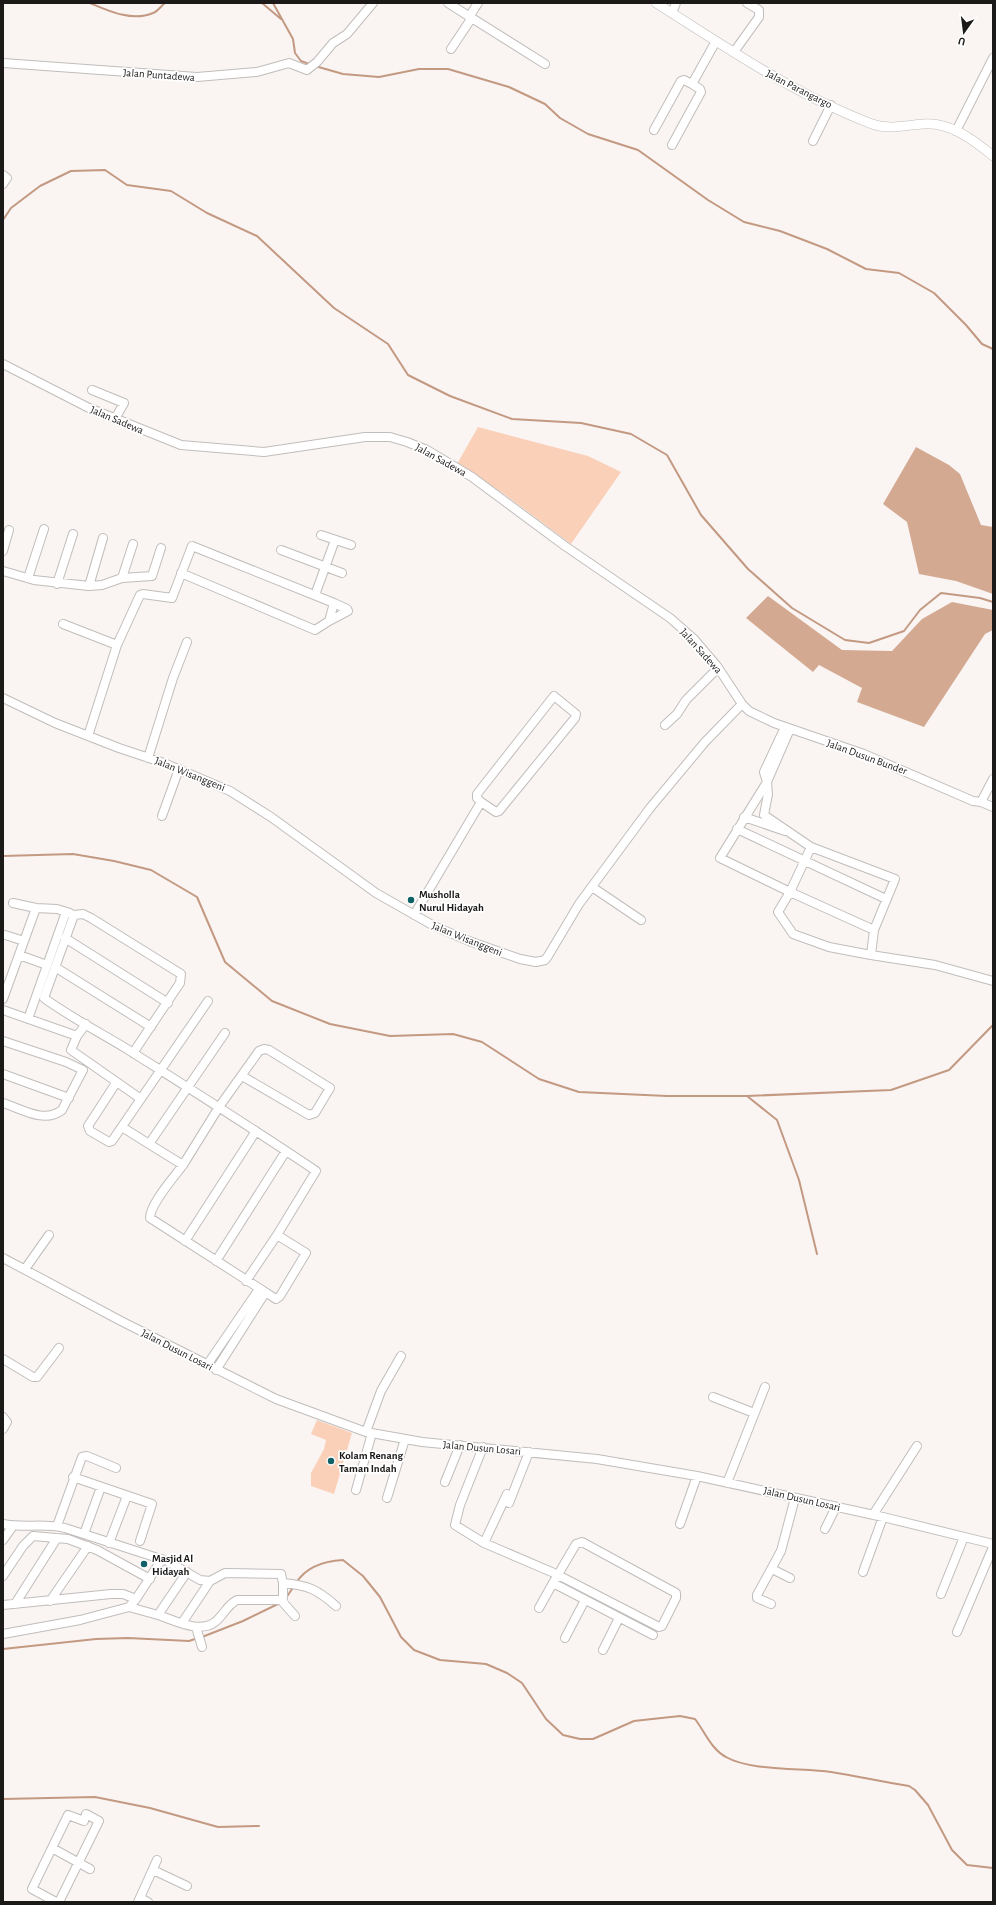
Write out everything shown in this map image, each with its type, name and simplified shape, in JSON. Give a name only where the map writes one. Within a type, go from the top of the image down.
[{"type":"street","name":"Jalan Puntadewa","points":[[3,63],[197,77],[257,72],[289,63],[305,70],[314,65],[333,43],[347,34],[373,3]]},
{"type":"street","points":[[448,3],[545,64]]},
{"type":"street","points":[[451,49],[478,3]]},
{"type":"street","name":"Jalan Parangargo","points":[[656,3],[782,82],[831,106],[873,124],[884,127],[932,124],[956,131],[981,146],[993,156]]},
{"type":"street","points":[[672,13],[676,3]]},
{"type":"street","points":[[734,52],[759,17],[759,10],[747,3]]},
{"type":"street","points":[[692,84],[716,41]]},
{"type":"street","points":[[956,131],[993,58]]},
{"type":"street","points":[[654,130],[682,81],[684,80],[700,89],[701,92],[672,145]]},
{"type":"street","points":[[813,141],[831,106]]},
{"type":"street","points":[[3,175],[7,178],[3,184]]},
{"type":"street","name":"Jalan Sadewa","points":[[3,364],[64,396],[115,419],[181,445],[244,452],[285,450],[365,437],[390,437],[406,442],[443,458],[472,477],[565,546],[670,618],[694,639],[718,668],[742,704]]},
{"type":"street","points":[[92,390],[124,403],[115,419]]},
{"type":"street","points":[[3,551],[9,530]]},
{"type":"street","points":[[28,578],[44,530]]},
{"type":"street","points":[[57,584],[73,534]]},
{"type":"street","points":[[321,535],[351,545]]},
{"type":"street","points":[[89,586],[103,538]]},
{"type":"street","points":[[315,595],[334,540]]},
{"type":"street","points":[[122,578],[133,544]]},
{"type":"street","points":[[88,736],[117,645],[140,595],[143,594],[172,598],[181,573],[192,546],[315,595],[347,609],[348,611],[315,630],[181,573]]},
{"type":"street","points":[[3,571],[57,584],[89,586],[102,585],[122,578],[152,576],[160,548]]},
{"type":"street","points":[[281,550],[342,573]]},
{"type":"street","points":[[329,621],[334,603]]},
{"type":"street","points":[[63,624],[117,645]]},
{"type":"street","points":[[148,758],[173,678],[187,642]]},
{"type":"street","points":[[665,726],[677,714],[686,700],[718,668]]},
{"type":"street","points":[[554,696],[576,714],[575,718],[499,811],[496,812],[481,802],[476,798],[477,794],[554,696]]},
{"type":"street","name":"Jalan Wisanggeni","points":[[3,698],[42,717],[88,736],[179,769],[230,791],[251,804],[376,893],[414,915],[469,941],[520,959],[536,962],[545,960],[548,956],[569,919],[655,802],[705,742],[742,704]]},
{"type":"street","name":"Jalan Dusun Bunder","points":[[742,704],[757,715],[788,728],[864,754],[973,801],[981,802],[993,807]]},
{"type":"street","points":[[767,826],[764,815],[768,794],[764,772],[788,728]]},
{"type":"street","points":[[162,816],[179,769]]},
{"type":"street","points":[[981,802],[993,779]]},
{"type":"street","points":[[767,782],[720,858],[874,930]]},
{"type":"street","points":[[414,915],[481,802]]},
{"type":"street","points":[[764,815],[793,833],[811,847],[895,879],[874,930],[871,955]]},
{"type":"street","points":[[744,817],[767,826],[793,833]]},
{"type":"street","points":[[737,829],[886,899]]},
{"type":"street","points":[[811,847],[790,892],[778,912],[793,934],[829,947],[934,965],[993,981]]},
{"type":"street","points":[[592,887],[641,920]]},
{"type":"street","points":[[13,903],[36,908],[46,908],[70,914],[83,914],[181,974],[180,983],[134,1053]]},
{"type":"street","points":[[3,999],[36,908]]},
{"type":"street","points":[[28,1019],[65,938],[70,914]]},
{"type":"street","points":[[70,914],[51,966],[44,998],[219,1107],[316,1171],[277,1235],[246,1281]]},
{"type":"street","points":[[5,935],[24,941]]},
{"type":"street","points":[[65,938],[168,1003]]},
{"type":"street","points":[[19,955],[51,966],[151,1027]]},
{"type":"street","points":[[116,1083],[88,1128],[90,1131],[109,1142],[112,1141],[122,1127],[208,1001]]},
{"type":"street","points":[[3,1010],[77,1036]]},
{"type":"street","points":[[66,1062],[77,1036],[86,1024]]},
{"type":"street","points":[[149,1144],[225,1033]]},
{"type":"street","points":[[3,1041],[66,1062],[82,1070]]},
{"type":"street","points":[[71,1050],[87,1063],[141,1099]]},
{"type":"street","points":[[242,1076],[304,1114],[311,1116],[315,1113],[330,1088],[267,1050],[259,1051],[219,1107],[182,1165],[156,1202],[150,1215],[151,1219],[273,1299],[278,1298],[306,1253],[277,1235]]},
{"type":"street","points":[[3,1103],[43,1117],[50,1117],[62,1110],[87,1063]]},
{"type":"street","points":[[3,1074],[69,1098]]},
{"type":"street","points":[[122,1127],[182,1165]]},
{"type":"street","points":[[185,1241],[256,1131]]},
{"type":"street","points":[[216,1261],[286,1151]]},
{"type":"street","points":[[25,1270],[49,1234]]},
{"type":"street","name":"Jalan Dusun Losari","points":[[3,1258],[216,1370],[276,1399],[369,1432],[405,1440],[597,1459],[697,1476],[883,1517],[993,1545]]},
{"type":"street","points":[[208,1365],[262,1291]]},
{"type":"street","points":[[216,1370],[262,1291]]},
{"type":"street","points":[[3,1360],[34,1377],[37,1377],[59,1348]]},
{"type":"street","points":[[356,1490],[369,1432],[381,1391],[401,1356]]},
{"type":"street","points":[[727,1483],[765,1387]]},
{"type":"street","points":[[713,1397],[754,1413]]},
{"type":"street","points":[[3,1417],[7,1422],[3,1429]]},
{"type":"street","points":[[387,1498],[405,1440]]},
{"type":"street","points":[[445,1482],[460,1445]]},
{"type":"street","points":[[873,1515],[917,1446]]},
{"type":"street","points":[[483,1447],[460,1504],[455,1525],[484,1543],[558,1575],[660,1627],[676,1598],[676,1594],[582,1542],[576,1544],[558,1575],[554,1583],[539,1608]]},
{"type":"street","points":[[503,1516],[514,1493],[529,1452]]},
{"type":"street","points":[[56,1526],[80,1460],[84,1456],[116,1468]]},
{"type":"street","points":[[680,1524],[697,1476]]},
{"type":"street","points":[[74,1477],[152,1504],[140,1541]]},
{"type":"street","points":[[84,1534],[101,1487]]},
{"type":"street","points":[[484,1543],[508,1494]]},
{"type":"street","points":[[109,1543],[128,1496]]},
{"type":"street","points":[[771,1604],[757,1598],[757,1596],[781,1551],[795,1498]]},
{"type":"street","points":[[825,1529],[836,1507]]},
{"type":"street","points":[[863,1572],[883,1517]]},
{"type":"street","points":[[3,1524],[13,1526],[56,1526],[162,1559],[200,1580],[210,1581]]},
{"type":"street","points":[[3,1540],[13,1526]]},
{"type":"street","points":[[3,1576],[23,1546],[33,1536],[68,1539],[88,1546],[150,1578]]},
{"type":"street","points":[[941,1594],[964,1537]]},
{"type":"street","points":[[15,1604],[57,1538]]},
{"type":"street","points":[[957,1632],[993,1545]]},
{"type":"street","points":[[50,1601],[88,1546]]},
{"type":"street","points":[[129,1607],[136,1599],[162,1559]]},
{"type":"street","points":[[772,1569],[790,1578]]},
{"type":"street","points":[[158,1615],[187,1572]]},
{"type":"street","points":[[182,1623],[210,1581],[225,1573],[277,1573],[283,1576],[283,1602],[296,1616]]},
{"type":"street","points":[[554,1583],[653,1635]]},
{"type":"street","points":[[283,1584],[302,1585],[315,1590],[336,1606]]},
{"type":"street","points":[[3,1605],[111,1594],[123,1594],[136,1599]]},
{"type":"street","points":[[3,1634],[80,1620],[129,1607],[158,1615],[197,1629],[214,1622],[231,1604],[237,1600],[283,1602]]},
{"type":"street","points":[[565,1638],[585,1600]]},
{"type":"street","points":[[603,1650],[619,1618]]},
{"type":"street","points":[[197,1629],[202,1646]]},
{"type":"street","points":[[86,1814],[99,1821],[57,1902],[32,1889],[52,1848],[68,1815],[84,1821],[86,1814]]},
{"type":"street","points":[[52,1848],[90,1869]]},
{"type":"street","points":[[148,1902],[139,1900],[157,1860]]},
{"type":"street","points":[[153,1870],[187,1886]]},
{"type":"shaded area","points":[[478,427],[588,456],[621,472],[571,544],[504,494],[457,464]]},
{"type":"shaded area","points":[[916,447],[949,465],[960,474],[981,525],[993,527],[993,594],[956,581],[919,574],[907,522],[883,504]]},
{"type":"shaded area","points":[[768,596],[842,650],[892,651],[922,619],[952,602],[993,610],[993,630],[985,634],[924,727],[857,702],[862,688],[819,665],[813,672],[746,618]]},
{"type":"shaded area","name":"Kolam Renang Taman Indah","points":[[317,1420],[352,1433],[334,1494],[311,1486],[311,1473],[324,1449],[326,1440],[311,1434]]},
{"type":"waterway","points":[[90,3],[129,16],[145,15],[154,12],[165,3]]},
{"type":"waterway","points":[[262,3],[281,19]]},
{"type":"waterway","points":[[273,3],[293,39],[295,53],[301,61],[309,64]]},
{"type":"waterway","points":[[315,66],[343,74],[379,77],[419,69],[448,69],[509,87],[545,104],[560,118],[588,134],[638,150],[708,200],[744,222],[780,231],[827,249],[866,269],[899,273],[934,293],[966,325],[982,344],[993,349]]},
{"type":"waterway","points":[[3,220],[11,208],[40,186],[71,171],[105,170],[127,185],[171,191],[207,213],[257,236],[334,308],[388,344],[408,375],[450,396],[512,419],[581,423],[631,434],[667,455],[701,515],[748,569],[792,608],[845,640],[869,643],[904,631],[920,610],[941,593],[980,598],[993,602]]},
{"type":"waterway","points":[[3,856],[73,854],[114,861],[151,870],[197,897],[225,962],[272,1001],[330,1024],[390,1036],[453,1034],[482,1042],[539,1079],[579,1092],[667,1096],[747,1096],[777,1120],[799,1180],[817,1254]]},
{"type":"waterway","points":[[747,1096],[891,1090],[949,1070],[993,1025]]},
{"type":"waterway","points":[[296,1583],[300,1577],[316,1566],[323,1563],[343,1560],[363,1576],[380,1597],[401,1637],[414,1650],[440,1660],[486,1664],[507,1673],[522,1683],[546,1719],[563,1735],[580,1739],[593,1739],[634,1721],[680,1716],[695,1719],[716,1750],[736,1762],[762,1767],[831,1772],[909,1786],[915,1790],[928,1805],[952,1850],[967,1865],[993,1868]]},
{"type":"waterway","points":[[286,1598],[294,1586]]},
{"type":"waterway","points":[[202,1637],[243,1621],[280,1603]]},
{"type":"waterway","points":[[3,1649],[96,1639],[128,1638],[189,1641],[198,1638]]},
{"type":"waterway","points":[[3,1799],[95,1797],[150,1808],[218,1827],[259,1826]]},
{"type":"place","name":"Musholla Nurul Hidayah","points":[[411,900]]},
{"type":"place","name":"Kolam Renang Taman Indah","points":[[331,1461]]},
{"type":"place","name":"Masjid Al Hidayah","points":[[144,1564]]}]
